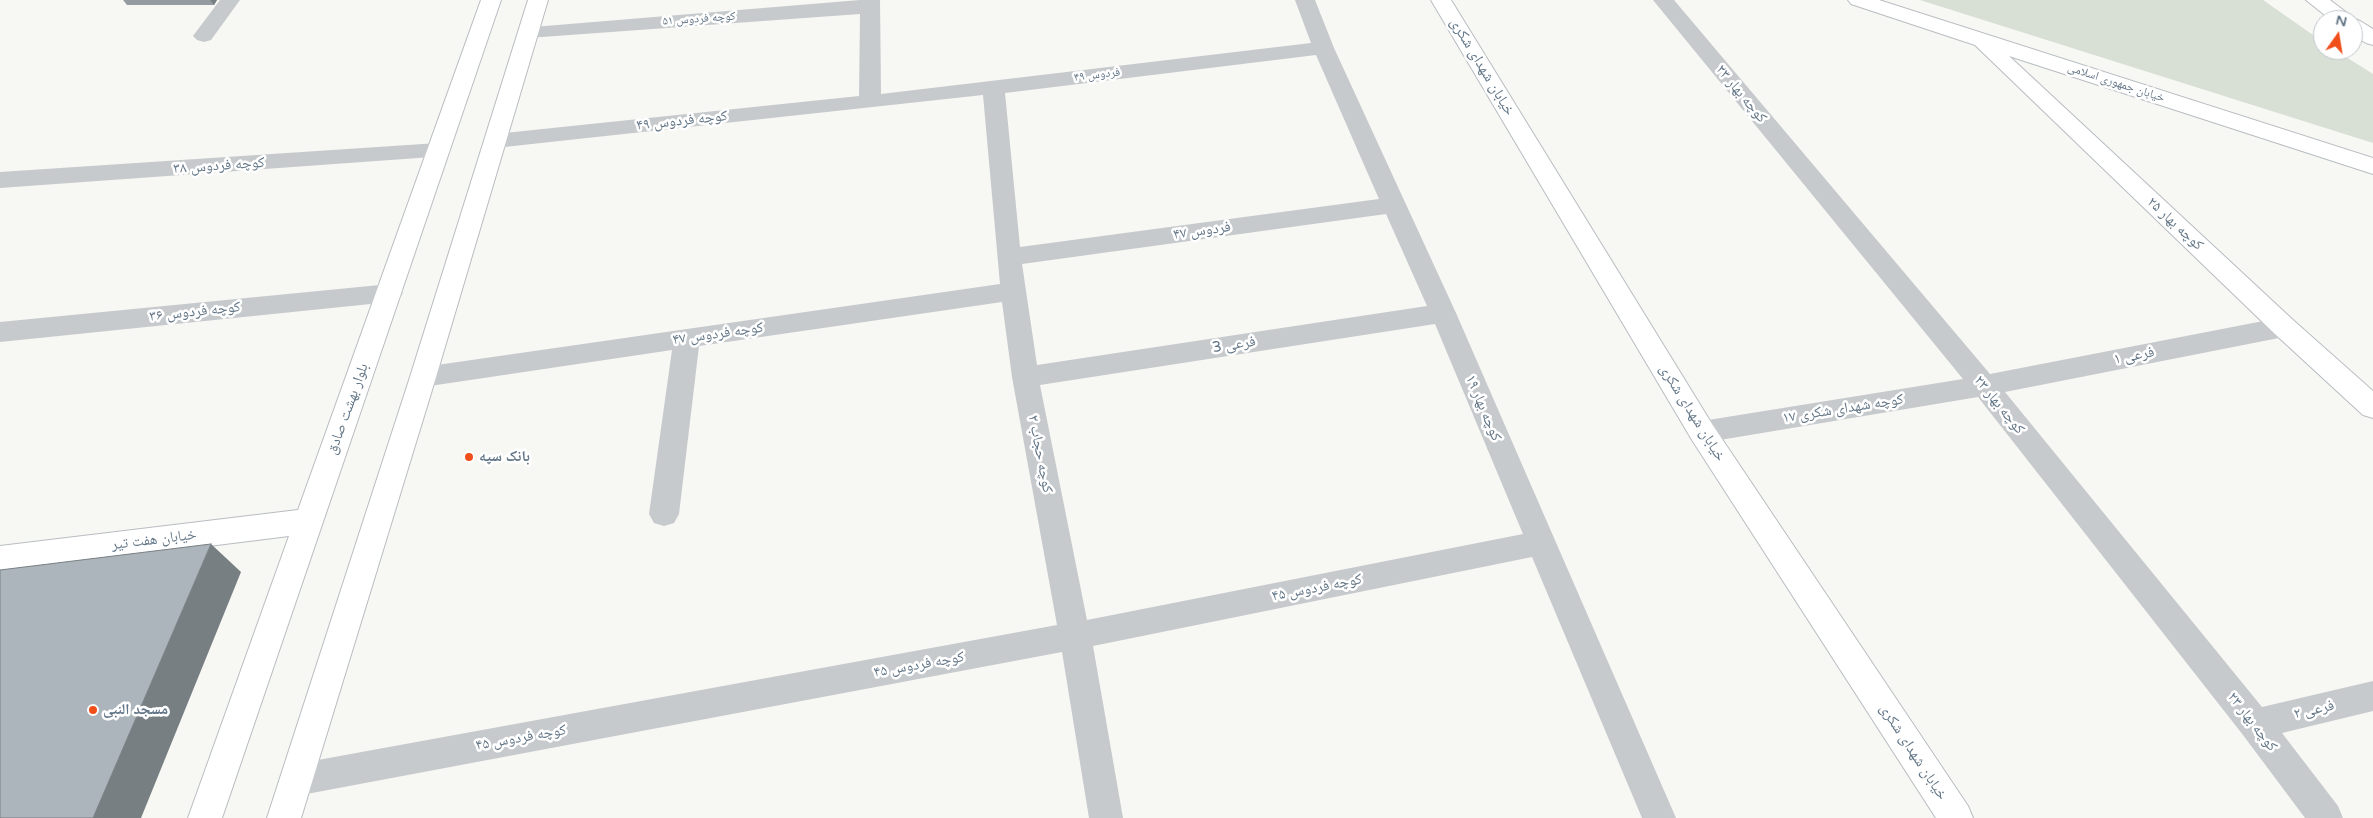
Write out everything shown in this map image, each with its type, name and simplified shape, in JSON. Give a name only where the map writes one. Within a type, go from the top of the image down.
[{"type":"street","points":[[204,36],[230,0]]},
{"type":"street","name":"بلوار بهشت صادق","points":[[205,818],[491,0]]},
{"type":"street","points":[[284,818],[423,377],[538,0]]},
{"type":"street","name":"کوچه بهار ۱۹","points":[[1305,0],[1323,48],[1443,313],[1659,818]]},
{"type":"street","name":"خیابان شهدای شکری","points":[[1441,0],[1702,432],[1956,818]]},
{"type":"street","name":"کوچه بهار ۲۳","points":[[1663,0],[1984,386],[2254,724],[2326,818]]},
{"type":"street","name":"خیابان جمهوری اسلامی","points":[[1858,0],[2373,166]]},
{"type":"street","points":[[2316,0],[2331,10]]},
{"type":"street","points":[[870,3],[870,102]]},
{"type":"street","name":"کوچه فردوس ۵۱","points":[[528,32],[870,3]]},
{"type":"street","name":"کوچه بهار ۲۵","points":[[1979,39],[2284,327],[2373,407]]},
{"type":"street","name":"فردوس ۴۹","points":[[870,102],[1323,48]]},
{"type":"street","name":"کوچه حجاب ۲","points":[[993,87],[1009,257],[1024,377],[1075,636],[1106,818]]},
{"type":"street","name":"کوچه فردوس ۴۹","points":[[494,141],[870,102]]},
{"type":"street","name":"کوچه فردوس ۳۸","points":[[0,180],[438,150]]},
{"type":"street","name":"فردوس ۴۷","points":[[1009,257],[1394,205]]},
{"type":"street","name":"کوچه فردوس ۴۷","points":[[423,377],[1013,291]]},
{"type":"street","name":"کوچه فردوس ۳۶","points":[[0,332],[390,292]]},
{"type":"street","name":"فرعی 3","points":[[1024,377],[1443,313]]},
{"type":"street","name":"فرعی ۱","points":[[1984,386],[2284,327]]},
{"type":"street","points":[[664,514],[687,339]]},
{"type":"street","name":"کوچه شهدای شکری ۱۷","points":[[1702,432],[1984,386]]},
{"type":"street","name":"خیابان هفت تیر","points":[[0,558],[308,521]]},
{"type":"street","name":"کوچه فردوس ۴۵","points":[[296,780],[1075,636],[1541,543]]},
{"type":"street","name":"فرعی ۲","points":[[2254,724],[2373,696]]},
{"type":"shaded area","points":[[1920,0],[2263,0],[2313,35],[2313,60],[2351,60],[2373,74],[2373,143]]},
{"type":"building","name":"مسجد النبی","points":[[211,544],[93,818],[0,818],[0,570]]},
{"type":"place","name":"بانک سپه","points":[[469,457]]},
{"type":"place","name":"مسجد النبی","points":[[93,710]]}]
